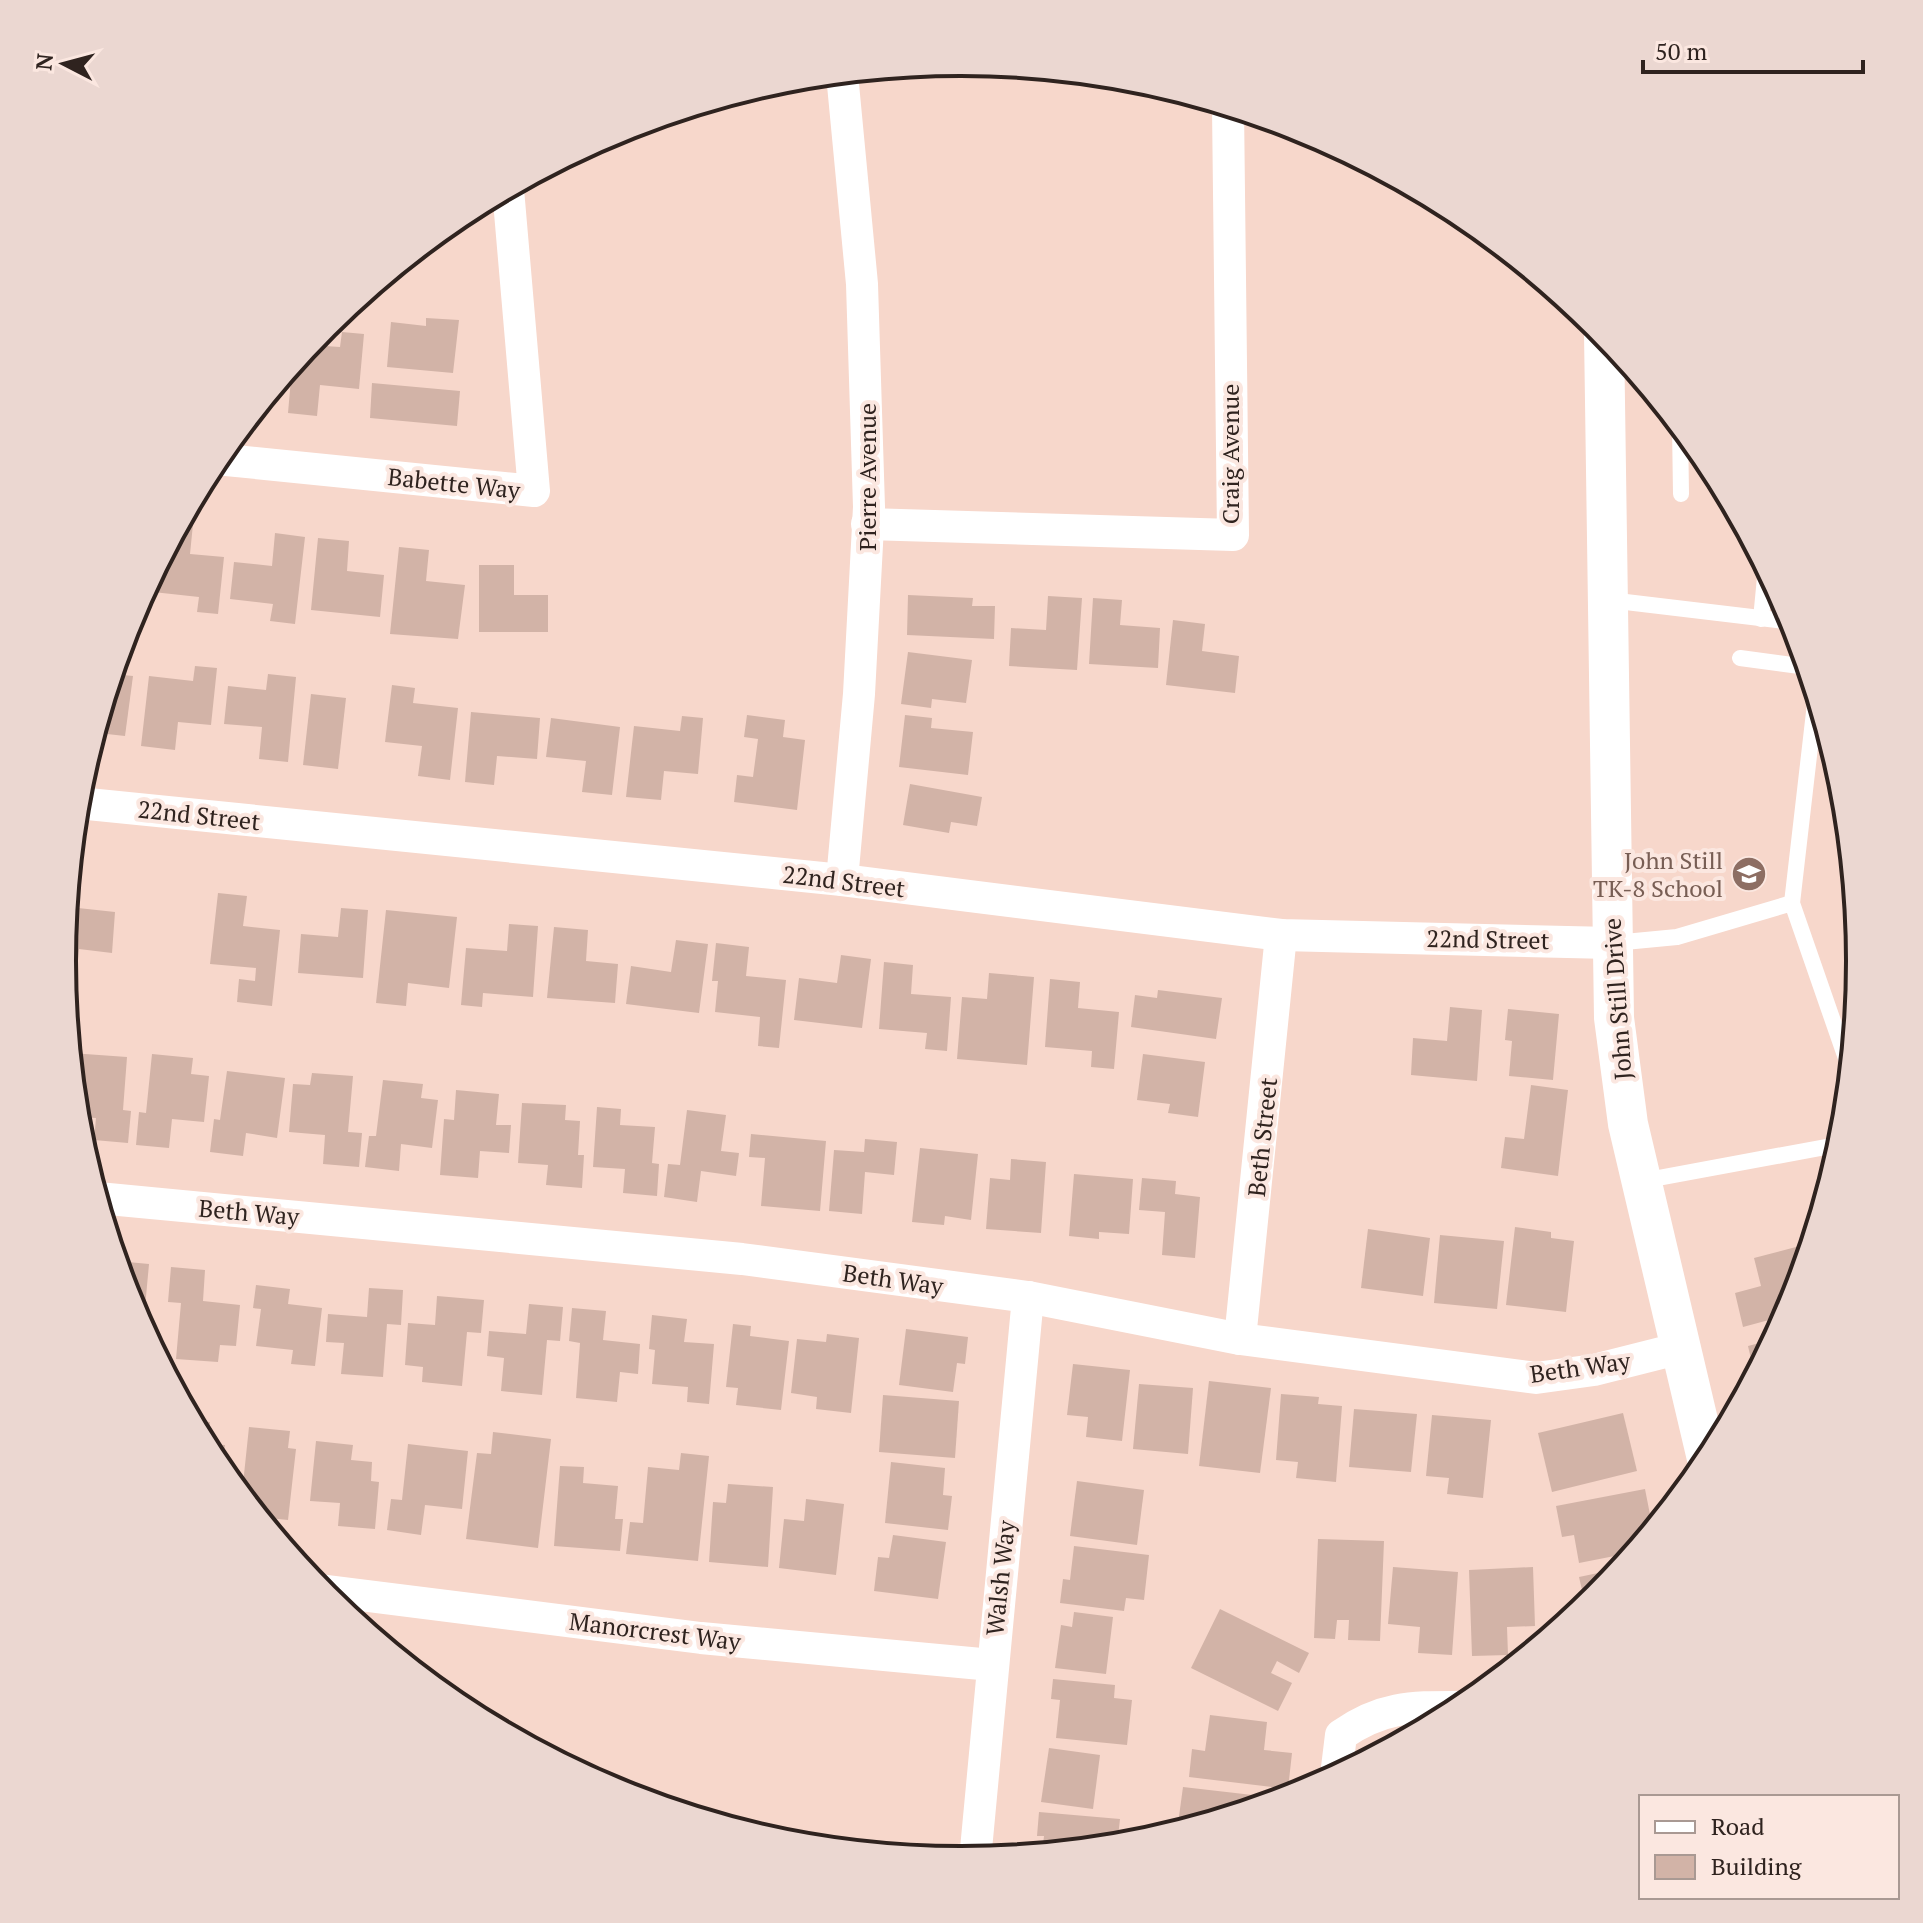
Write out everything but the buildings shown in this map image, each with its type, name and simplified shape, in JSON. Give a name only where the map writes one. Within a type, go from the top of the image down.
[{"type":"street","name":"Pierre Avenue","points":[[842,880],[859,694],[867,524],[862,284],[843,84]]},
{"type":"street","name":"Craig Avenue","points":[[867,524],[1233,535],[1228,117]]},
{"type":"street","name":"Babette Way","points":[[232,461],[534,491],[509,201]]},
{"type":"street","name":"John Still Drive","points":[[1604,353],[1611,943],[1620,1068],[1642,1181],[1704,1444]]},
{"type":"street","name":"22nd Street","points":[[91,804],[842,880],[1281,935],[1611,943]]},
{"type":"street","name":"Beth Street","points":[[1240,1339],[1281,935]]},
{"type":"street","name":"Beth Way","points":[[108,1199],[742,1259],[1028,1297],[1240,1339],[1536,1378],[1594,1370],[1681,1348]]},
{"type":"street","name":"Walsh Way","points":[[976,1847],[1028,1297]]},
{"type":"street","name":"Manorcrest Way","points":[[340,1593],[701,1638],[992,1665]]},
{"type":"street","points":[[1338,1763],[1341,1735],[1362,1720],[1396,1707],[1438,1707]]},
{"type":"lane","points":[[1680,445],[1681,494]]},
{"type":"lane","points":[[1761,619],[1764,588]]},
{"type":"lane","points":[[1607,599],[1779,621]]},
{"type":"lane","points":[[1740,658],[1796,665]]},
{"type":"lane","points":[[1813,720],[1792,903],[1842,1047]]},
{"type":"lane","points":[[1611,943],[1677,937],[1792,903]]},
{"type":"lane","points":[[1642,1181],[1827,1147]]},
{"type":"place","name":"John Still TK-8 School","points":[[1749,874]]}]
